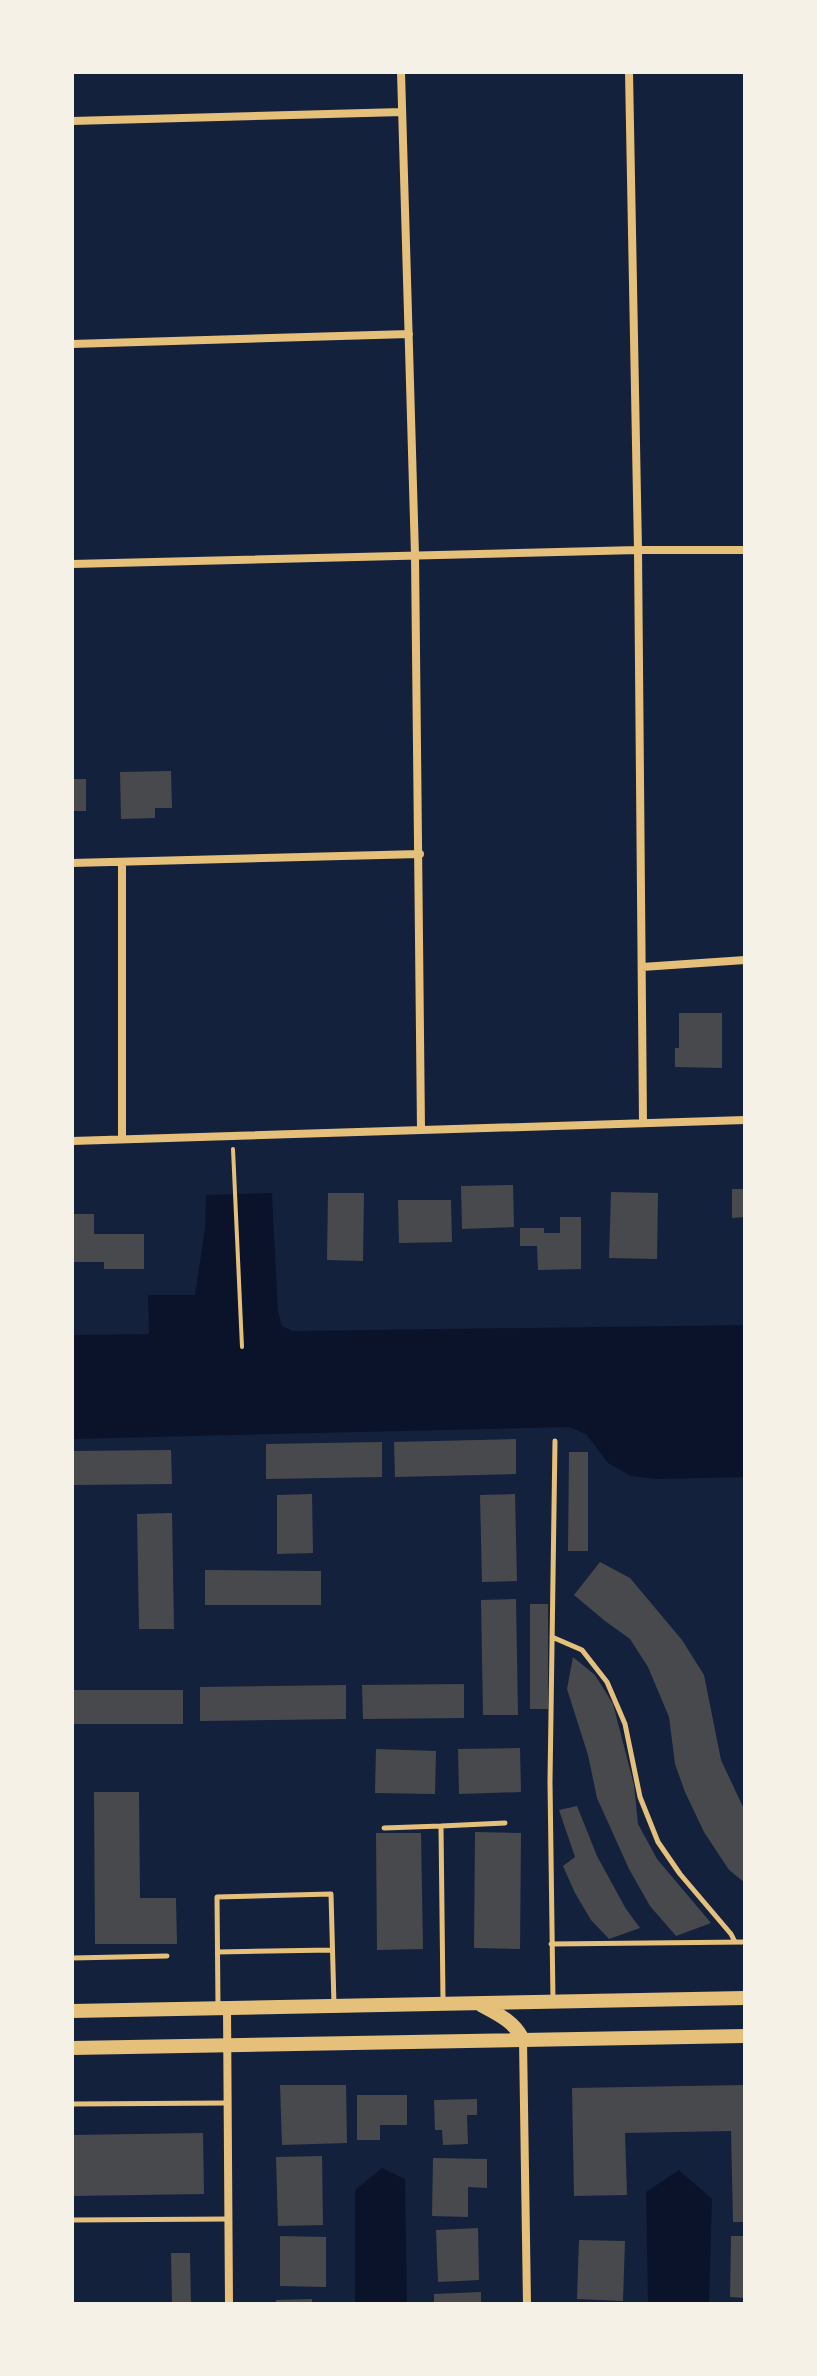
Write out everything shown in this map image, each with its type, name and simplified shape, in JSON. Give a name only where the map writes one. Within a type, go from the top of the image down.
[{"type":"main road","points":[[72,2011],[745,1998]]},
{"type":"main road","points":[[479,2003],[505,2018],[518,2030],[523,2040]]},
{"type":"main road","points":[[72,2048],[745,2036]]},
{"type":"street","points":[[401,72],[415,555],[421,1130]]},
{"type":"street","points":[[629,72],[638,550],[643,1123]]},
{"type":"street","points":[[72,121],[402,112]]},
{"type":"street","points":[[72,344],[409,334]]},
{"type":"street","points":[[72,564],[745,550]]},
{"type":"street","points":[[72,863],[420,854]]},
{"type":"street","points":[[122,862],[122,1139]]},
{"type":"street","points":[[642,967],[745,960]]},
{"type":"street","points":[[72,1141],[745,1120]]},
{"type":"street","points":[[223,2008],[227,2045],[229,2304]]},
{"type":"street","points":[[523,2040],[527,2304]]},
{"type":"lane","points":[[553,2002],[555,1441]]},
{"type":"lane","points":[[552,1637],[582,1650],[607,1682],[625,1724],[640,1797],[658,1842],[735,1942]]},
{"type":"lane","points":[[384,1828],[505,1823]]},
{"type":"lane","points":[[441,1826],[443,2005]]},
{"type":"lane","points":[[223,2008],[217,1897],[317,1894],[331,1894],[334,2006]]},
{"type":"lane","points":[[551,1944],[745,1942]]},
{"type":"lane","points":[[218,1952],[332,1950]]},
{"type":"lane","points":[[72,1958],[167,1956]]},
{"type":"lane","points":[[72,2104],[227,2103]]},
{"type":"lane","points":[[72,2220],[229,2219]]},
{"type":"path","points":[[233,1136],[242,1347]]},
{"type":"water","points":[[272,1193],[278,1312],[282,1326],[293,1331],[745,1325],[745,1477],[657,1479],[631,1476],[608,1463],[586,1434],[569,1427],[72,1439],[72,1335],[149,1334],[148,1295],[195,1295],[205,1228],[206,1195]]},
{"type":"water","points":[[382,2168],[405,2179],[407,2304],[355,2304],[355,2190]]},
{"type":"water","points":[[679,2170],[712,2199],[709,2304],[648,2304],[646,2192]]},
{"type":"building","points":[[171,771],[172,808],[155,808],[155,818],[121,819],[120,772]]},
{"type":"building","points":[[72,779],[86,779],[86,811],[72,811]]},
{"type":"building","points":[[679,1013],[722,1013],[722,1068],[675,1067],[675,1048],[679,1048]]},
{"type":"building","points":[[513,1185],[514,1227],[462,1229],[461,1186]]},
{"type":"building","points":[[732,1189],[745,1189],[745,1217],[732,1218]]},
{"type":"building","points":[[611,1192],[658,1193],[657,1259],[609,1258]]},
{"type":"building","points":[[328,1193],[364,1193],[363,1261],[327,1260]]},
{"type":"building","points":[[398,1200],[451,1200],[452,1242],[399,1243]]},
{"type":"building","points":[[73,1214],[94,1214],[94,1234],[144,1234],[144,1269],[104,1269],[104,1262],[74,1262]]},
{"type":"building","points":[[560,1217],[581,1217],[581,1269],[538,1270],[537,1246],[520,1246],[520,1228],[544,1228],[544,1233],[560,1233]]},
{"type":"building","points":[[516,1439],[516,1474],[395,1477],[394,1442]]},
{"type":"building","points":[[382,1442],[382,1477],[266,1479],[266,1444]]},
{"type":"building","points":[[171,1450],[172,1484],[72,1485],[72,1451]]},
{"type":"building","points":[[569,1452],[588,1452],[588,1551],[568,1551]]},
{"type":"building","points":[[312,1494],[313,1553],[277,1554],[277,1495]]},
{"type":"building","points":[[515,1494],[517,1581],[482,1582],[480,1495]]},
{"type":"building","points":[[172,1513],[174,1629],[139,1629],[137,1514]]},
{"type":"building","points":[[600,1562],[630,1578],[682,1640],[704,1675],[721,1760],[745,1811],[745,1883],[729,1870],[704,1832],[685,1792],[675,1764],[669,1717],[648,1667],[630,1639],[574,1595]]},
{"type":"building","points":[[205,1570],[321,1571],[321,1605],[205,1605]]},
{"type":"building","points":[[516,1599],[518,1715],[483,1715],[481,1600]]},
{"type":"building","points":[[530,1604],[548,1604],[548,1709],[530,1709]]},
{"type":"building","points":[[573,1657],[595,1675],[613,1704],[634,1785],[638,1824],[657,1859],[711,1923],[676,1936],[650,1906],[629,1869],[597,1798],[588,1755],[567,1689]]},
{"type":"building","points":[[464,1684],[464,1718],[363,1719],[362,1685]]},
{"type":"building","points":[[346,1685],[346,1719],[200,1721],[200,1687]]},
{"type":"building","points":[[72,1690],[183,1690],[183,1724],[72,1724]]},
{"type":"building","points":[[520,1748],[521,1792],[459,1794],[458,1749]]},
{"type":"building","points":[[376,1749],[436,1751],[435,1794],[375,1793]]},
{"type":"building","points":[[94,1792],[139,1792],[140,1898],[176,1898],[177,1944],[95,1944]]},
{"type":"building","points":[[577,1806],[597,1856],[640,1928],[609,1939],[591,1920],[575,1893],[563,1866],[575,1857],[559,1810]]},
{"type":"building","points":[[475,1832],[521,1833],[520,1949],[474,1948]]},
{"type":"building","points":[[376,1833],[421,1833],[423,1949],[377,1950]]},
{"type":"building","points":[[280,2085],[346,2085],[347,2143],[282,2145]]},
{"type":"building","points":[[745,2085],[745,2222],[733,2222],[731,2131],[625,2133],[627,2195],[574,2196],[572,2088]]},
{"type":"building","points":[[357,2095],[407,2095],[407,2125],[380,2125],[380,2140],[357,2140]]},
{"type":"building","points":[[477,2099],[477,2115],[467,2115],[468,2144],[443,2145],[442,2130],[435,2130],[434,2100]]},
{"type":"building","points":[[203,2133],[204,2194],[72,2196],[72,2135]]},
{"type":"building","points":[[322,2156],[323,2225],[278,2226],[276,2157]]},
{"type":"building","points":[[433,2158],[487,2159],[487,2188],[468,2187],[468,2217],[432,2216]]},
{"type":"building","points":[[478,2228],[479,2280],[438,2282],[436,2230]]},
{"type":"building","points":[[280,2236],[326,2237],[326,2287],[280,2286]]},
{"type":"building","points":[[731,2236],[745,2236],[745,2298],[730,2297]]},
{"type":"building","points":[[579,2240],[625,2241],[623,2301],[577,2299]]},
{"type":"building","points":[[171,2253],[190,2253],[191,2304],[172,2304]]},
{"type":"building","points":[[481,2292],[481,2304],[434,2304],[434,2294]]},
{"type":"building","points":[[312,2299],[312,2304],[276,2304],[276,2300]]}]
